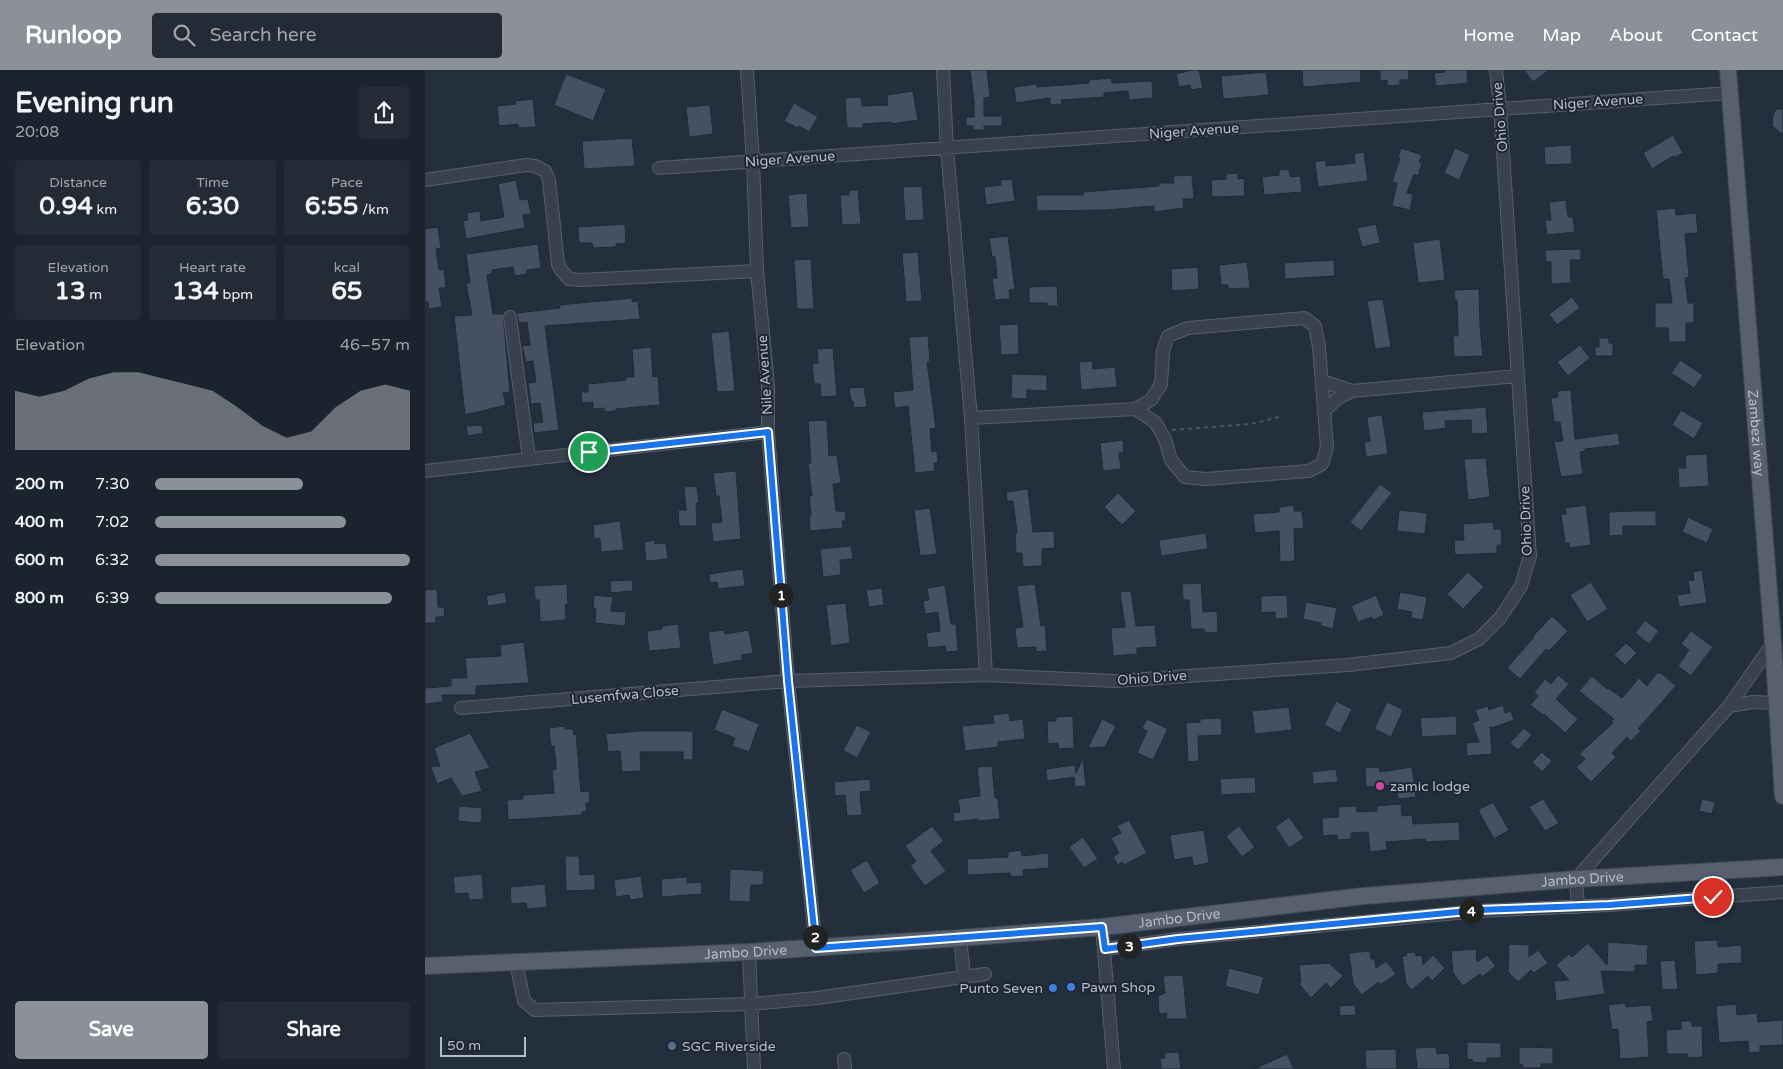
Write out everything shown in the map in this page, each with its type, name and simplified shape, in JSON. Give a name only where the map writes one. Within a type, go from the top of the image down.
[{"type":"main road","name":"Zambezi way","points":[[1729,70],[1729,93],[1773,643],[1783,796]]},
{"type":"main road","name":"Jambo Drive","points":[[425,966],[749,952],[960,938],[1102,927],[1364,896],[1576,879],[1783,866]]},
{"type":"street","name":"Nile Avenue","points":[[747,70],[757,271],[768,385],[768,432],[788,681],[816,948]]},
{"type":"street","points":[[943,70],[947,149],[971,418],[985,675]]},
{"type":"street","name":"Ohio Drive","points":[[788,681],[985,675],[1115,681],[1348,665],[1451,653],[1479,639],[1500,618],[1521,586],[1530,556],[1496,70]]},
{"type":"street","name":"Niger Avenue","points":[[659,168],[1729,93]]},
{"type":"street","points":[[425,180],[526,165],[535,166],[545,171],[549,180],[558,264],[569,279],[581,280],[757,271]]},
{"type":"street","points":[[510,317],[529,458]]},
{"type":"street","points":[[971,418],[1135,409],[1151,400],[1161,384],[1163,351],[1168,336],[1187,328],[1304,318],[1315,326],[1319,347],[1327,447],[1322,464],[1309,471],[1206,479],[1185,477],[1171,460],[1165,439],[1155,422],[1135,409]]},
{"type":"street","points":[[1324,411],[1338,398],[1351,391],[1517,376]]},
{"type":"street","points":[[1321,381],[1351,391]]},
{"type":"street","points":[[425,471],[768,432]]},
{"type":"street","points":[[1578,906],[1576,879],[1729,706],[1773,643]]},
{"type":"street","name":"Lusemfwa Close","points":[[461,708],[788,681]]},
{"type":"street","points":[[1729,706],[1753,702],[1777,703]]},
{"type":"street","name":"Jambo Drive","points":[[1105,949],[1178,939],[1478,910],[1578,906],[1783,892]]},
{"type":"street","points":[[1102,927],[1114,1069]]},
{"type":"street","points":[[960,938],[964,976]]},
{"type":"street","points":[[749,952],[754,1069]]},
{"type":"street","points":[[516,963],[524,1001],[535,1010],[751,1004],[817,998],[985,974]]},
{"type":"path","points":[[1160,431],[1251,424],[1283,416]]},
{"type":"building","points":[[970,70],[987,70],[990,97],[984,98],[984,116],[1002,116],[1002,126],[984,126],[984,130],[973,130],[973,126],[966,126],[966,117],[974,117]]},
{"type":"building","points":[[1199,70],[1203,88],[1191,90],[1190,85],[1179,87],[1176,74]]},
{"type":"building","points":[[1302,70],[1360,70],[1361,82],[1303,87]]},
{"type":"building","points":[[1380,70],[1408,70],[1409,80],[1400,80],[1400,85],[1387,86],[1387,80],[1380,81]]},
{"type":"building","points":[[1445,70],[1467,70],[1468,83],[1436,86],[1434,73],[1445,72]]},
{"type":"building","points":[[1524,70],[1549,70],[1533,82]]},
{"type":"building","points":[[1266,72],[1269,95],[1223,99],[1221,76]]},
{"type":"building","points":[[566,74],[606,89],[593,121],[554,105]]},
{"type":"building","points":[[1111,78],[1112,83],[1152,81],[1153,98],[1129,100],[1128,91],[1104,93],[1104,97],[1061,100],[1062,104],[1050,105],[1050,98],[1016,103],[1014,87],[1037,84],[1037,87],[1089,83],[1089,80]]},
{"type":"building","points":[[913,91],[918,120],[891,124],[891,122],[863,124],[863,128],[847,128],[845,98],[861,97],[862,106],[888,105],[887,95]]},
{"type":"building","points":[[533,99],[536,127],[519,128],[518,124],[499,126],[497,106],[516,104],[515,101]]},
{"type":"building","points":[[794,103],[818,117],[809,132],[784,121]]},
{"type":"building","points":[[710,105],[713,134],[689,137],[686,107]]},
{"type":"building","points":[[1776,109],[1783,109],[1783,135],[1772,126],[1773,115]]},
{"type":"building","points":[[1673,135],[1683,153],[1674,158],[1673,156],[1652,169],[1643,153]]},
{"type":"building","points":[[632,138],[635,166],[584,169],[582,141]]},
{"type":"building","points":[[1571,145],[1572,164],[1545,165],[1544,147]]},
{"type":"building","points":[[1401,148],[1422,155],[1419,162],[1422,163],[1418,176],[1414,174],[1407,193],[1413,194],[1410,210],[1392,206],[1397,183],[1392,182],[1400,158],[1398,158]]},
{"type":"building","points":[[1455,148],[1470,155],[1459,180],[1444,173]]},
{"type":"building","points":[[1364,152],[1368,181],[1318,187],[1315,162],[1326,160],[1326,166],[1355,163],[1354,154]]},
{"type":"building","points":[[1289,169],[1290,177],[1300,176],[1302,192],[1264,195],[1262,177],[1279,175],[1279,170]]},
{"type":"building","points":[[1238,173],[1238,179],[1244,178],[1245,196],[1212,197],[1211,180],[1226,179],[1226,174]]},
{"type":"building","points":[[1192,175],[1194,199],[1183,199],[1184,208],[1154,212],[1154,206],[1106,210],[1037,211],[1036,195],[1083,195],[1083,192],[1159,186],[1159,183],[1174,183],[1173,176]]},
{"type":"building","points":[[1012,179],[1015,201],[986,205],[984,187],[1001,185],[1000,180]]},
{"type":"building","points":[[516,180],[520,200],[528,199],[531,214],[523,215],[525,228],[466,239],[463,221],[468,220],[467,213],[480,211],[481,221],[504,217],[498,184]]},
{"type":"building","points":[[922,186],[924,220],[905,221],[903,187]]},
{"type":"building","points":[[849,190],[858,190],[861,224],[842,225],[840,195],[849,195]]},
{"type":"building","points":[[807,193],[809,227],[791,228],[788,195]]},
{"type":"building","points":[[1566,200],[1568,217],[1573,217],[1575,232],[1547,235],[1545,220],[1551,220],[1549,202]]},
{"type":"building","points":[[1675,208],[1676,215],[1696,213],[1698,233],[1685,234],[1689,277],[1685,278],[1688,303],[1694,303],[1694,323],[1686,323],[1686,342],[1669,342],[1668,328],[1655,328],[1655,303],[1672,303],[1669,279],[1663,279],[1656,210]]},
{"type":"building","points":[[625,224],[626,243],[616,244],[616,247],[593,248],[592,243],[579,243],[578,227]]},
{"type":"building","points":[[1376,224],[1380,243],[1362,247],[1357,228]]},
{"type":"building","points":[[438,227],[441,248],[436,249],[439,270],[444,269],[446,288],[439,288],[442,307],[429,309],[428,302],[425,302],[425,229]]},
{"type":"building","points":[[1008,236],[1015,289],[1009,290],[1010,299],[995,300],[992,278],[997,278],[995,257],[992,257],[989,238]]},
{"type":"building","points":[[1440,239],[1445,280],[1418,283],[1413,243]]},
{"type":"building","points":[[538,244],[541,268],[527,270],[527,274],[515,276],[513,267],[492,270],[492,274],[487,275],[493,314],[503,314],[510,392],[503,393],[506,405],[465,415],[454,316],[472,315],[466,283],[470,283],[466,254]]},
{"type":"building","points":[[1581,249],[1581,260],[1570,260],[1571,283],[1551,284],[1551,262],[1546,262],[1545,250]]},
{"type":"building","points":[[918,252],[922,301],[906,302],[902,253]]},
{"type":"building","points":[[811,259],[814,309],[797,309],[794,260]]},
{"type":"building","points":[[1334,260],[1335,276],[1285,279],[1284,263]]},
{"type":"building","points":[[1247,262],[1250,288],[1228,289],[1228,285],[1221,285],[1219,265]]},
{"type":"building","points":[[1198,267],[1199,289],[1172,291],[1171,269]]},
{"type":"building","points":[[1057,286],[1058,306],[1047,306],[1047,303],[1029,303],[1029,287]]},
{"type":"building","points":[[1479,289],[1483,356],[1454,357],[1453,336],[1458,336],[1457,300],[1455,300],[1454,290]]},
{"type":"building","points":[[1572,297],[1580,308],[1557,325],[1549,314]]},
{"type":"building","points":[[632,298],[632,302],[638,301],[640,319],[545,326],[559,430],[534,433],[533,423],[543,422],[540,403],[531,404],[528,383],[536,382],[533,361],[526,362],[522,346],[530,345],[527,322],[519,323],[517,313],[560,308],[559,305]]},
{"type":"building","points":[[1383,299],[1391,347],[1375,349],[1367,301]]},
{"type":"building","points":[[1018,324],[1019,354],[1001,355],[999,325]]},
{"type":"building","points":[[729,331],[735,391],[717,392],[711,333]]},
{"type":"building","points":[[928,336],[930,362],[927,362],[936,428],[930,429],[932,452],[937,451],[938,463],[934,463],[935,471],[915,473],[908,406],[895,408],[893,392],[913,390],[909,337]]},
{"type":"building","points":[[1599,338],[1609,338],[1609,343],[1613,343],[1613,356],[1595,356],[1595,347],[1599,347]]},
{"type":"building","points":[[1580,345],[1590,358],[1568,376],[1557,362]]},
{"type":"building","points":[[651,347],[653,377],[658,376],[660,405],[616,409],[616,411],[605,412],[604,408],[593,409],[593,402],[582,403],[581,392],[588,392],[588,384],[626,380],[626,377],[634,377],[632,349]]},
{"type":"building","points":[[833,348],[837,396],[821,397],[820,384],[814,384],[812,363],[818,363],[817,349]]},
{"type":"building","points":[[1680,360],[1703,375],[1694,388],[1671,373]]},
{"type":"building","points":[[1092,361],[1093,369],[1115,367],[1117,387],[1081,390],[1079,362]]},
{"type":"building","points":[[1012,374],[1047,375],[1047,391],[1027,390],[1027,399],[1011,398]]},
{"type":"building","points":[[864,387],[867,407],[854,408],[849,388]]},
{"type":"building","points":[[1571,390],[1575,439],[1618,433],[1620,445],[1585,449],[1585,451],[1580,452],[1583,474],[1561,477],[1554,442],[1563,441],[1560,422],[1554,422],[1551,398],[1558,397],[1557,391]]},
{"type":"building","points":[[1486,407],[1488,433],[1472,434],[1471,420],[1445,421],[1446,428],[1424,431],[1422,412]]},
{"type":"building","points":[[1681,410],[1703,423],[1694,439],[1672,425]]},
{"type":"building","points":[[1382,415],[1388,454],[1366,457],[1364,442],[1370,441],[1367,417]]},
{"type":"building","points":[[827,420],[829,456],[837,455],[841,483],[833,484],[836,511],[845,511],[846,521],[842,521],[843,528],[810,531],[809,496],[812,496],[808,463],[811,463],[808,421]]},
{"type":"building","points":[[482,425],[483,433],[468,436],[466,426]]},
{"type":"building","points":[[1123,440],[1124,453],[1119,453],[1121,469],[1103,471],[1100,443]]},
{"type":"building","points":[[1707,454],[1709,486],[1679,488],[1678,468],[1686,468],[1685,455]]},
{"type":"building","points":[[1486,458],[1490,497],[1468,500],[1464,459]]},
{"type":"building","points":[[736,471],[741,539],[713,542],[711,523],[722,522],[719,496],[716,496],[713,473]]},
{"type":"building","points":[[1380,484],[1392,493],[1361,531],[1350,522]]},
{"type":"building","points":[[697,486],[699,503],[696,504],[697,526],[679,526],[678,510],[686,510],[684,487]]},
{"type":"building","points":[[1028,489],[1033,532],[1054,531],[1055,548],[1042,549],[1042,566],[1023,567],[1022,553],[1016,553],[1015,533],[1017,533],[1013,501],[1007,501],[1006,492]]},
{"type":"building","points":[[1118,493],[1136,511],[1122,525],[1104,507]]},
{"type":"building","points":[[1294,505],[1294,511],[1302,511],[1304,528],[1294,529],[1295,561],[1280,562],[1279,531],[1255,533],[1253,514],[1279,512],[1279,507]]},
{"type":"building","points":[[1586,505],[1591,545],[1569,548],[1569,543],[1565,543],[1561,514],[1566,514],[1565,508]]},
{"type":"building","points":[[930,508],[937,554],[920,556],[914,510]]},
{"type":"building","points":[[1399,510],[1427,513],[1425,534],[1397,531]]},
{"type":"building","points":[[1656,511],[1656,526],[1623,526],[1623,535],[1609,536],[1609,512]]},
{"type":"building","points":[[1688,517],[1713,529],[1707,543],[1682,532]]},
{"type":"building","points":[[620,521],[624,550],[601,552],[600,538],[594,539],[593,525]]},
{"type":"building","points":[[1493,522],[1494,529],[1501,529],[1502,545],[1497,545],[1497,553],[1455,555],[1454,540],[1464,540],[1463,524]]},
{"type":"building","points":[[1206,533],[1208,549],[1161,556],[1159,540]]},
{"type":"building","points":[[655,540],[655,544],[666,543],[668,559],[646,561],[644,542]]},
{"type":"building","points":[[851,546],[853,559],[840,560],[841,575],[823,577],[820,549]]},
{"type":"building","points":[[743,569],[745,586],[718,589],[717,582],[710,583],[709,574]]},
{"type":"building","points":[[1702,570],[1707,603],[1679,607],[1677,595],[1690,593],[1688,581],[1694,580],[1693,572]]},
{"type":"building","points":[[1468,572],[1484,587],[1463,609],[1447,594]]},
{"type":"building","points":[[632,580],[633,591],[611,593],[610,581]]},
{"type":"building","points":[[1591,582],[1608,609],[1587,622],[1570,595]]},
{"type":"building","points":[[1201,583],[1203,612],[1217,611],[1218,632],[1205,633],[1204,629],[1191,629],[1189,600],[1183,600],[1182,584]]},
{"type":"building","points":[[567,584],[568,604],[565,605],[566,620],[540,622],[539,600],[535,600],[534,586]]},
{"type":"building","points":[[1035,584],[1041,626],[1045,625],[1047,651],[1036,652],[1036,647],[1017,648],[1015,628],[1023,627],[1017,586]]},
{"type":"building","points":[[945,585],[951,624],[956,624],[958,651],[946,652],[945,646],[928,648],[926,633],[940,631],[938,612],[925,614],[923,601],[929,600],[927,588]]},
{"type":"building","points":[[882,588],[884,605],[869,607],[866,590]]},
{"type":"building","points":[[437,589],[438,607],[444,607],[445,617],[436,617],[436,623],[425,623],[425,590]]},
{"type":"building","points":[[1131,591],[1136,626],[1155,625],[1157,647],[1137,648],[1137,654],[1113,656],[1111,628],[1125,627],[1120,592]]},
{"type":"building","points":[[505,592],[507,603],[488,606],[486,596]]},
{"type":"building","points":[[1400,592],[1427,597],[1423,620],[1411,618],[1412,612],[1397,609]]},
{"type":"building","points":[[594,595],[613,597],[611,611],[626,612],[625,626],[595,623]]},
{"type":"building","points":[[1287,595],[1288,618],[1275,619],[1275,612],[1261,613],[1261,596]]},
{"type":"building","points":[[1376,595],[1384,615],[1373,620],[1372,617],[1358,622],[1351,606]]},
{"type":"building","points":[[1306,602],[1337,608],[1333,629],[1321,626],[1321,623],[1303,619]]},
{"type":"building","points":[[846,603],[850,643],[831,646],[826,605]]},
{"type":"building","points":[[1552,616],[1568,631],[1549,651],[1546,649],[1520,679],[1507,668]]},
{"type":"building","points":[[1645,620],[1659,631],[1649,644],[1635,633]]},
{"type":"building","points":[[678,624],[681,648],[649,651],[647,631],[662,629],[662,626]]},
{"type":"building","points":[[724,630],[725,634],[749,630],[753,653],[742,655],[742,660],[713,665],[708,632]]},
{"type":"building","points":[[1691,631],[1713,647],[1691,676],[1678,666],[1689,650],[1681,644]]},
{"type":"building","points":[[524,642],[529,683],[476,686],[476,695],[442,695],[443,702],[425,704],[425,688],[451,686],[451,678],[467,678],[465,658],[501,656],[500,645]]},
{"type":"building","points":[[1626,643],[1637,653],[1625,665],[1614,655]]},
{"type":"building","points":[[1657,673],[1661,673],[1676,686],[1638,729],[1641,731],[1631,741],[1627,737],[1612,753],[1616,757],[1591,782],[1576,767],[1585,759],[1579,754],[1613,723],[1611,721],[1614,719],[1579,691],[1592,676],[1607,689],[1622,698],[1639,678],[1647,686]]},
{"type":"building","points":[[1558,675],[1569,684],[1556,699],[1578,719],[1565,733],[1544,714],[1530,705],[1538,696],[1534,693],[1545,679],[1551,684]]},
{"type":"building","points":[[1336,701],[1352,709],[1340,733],[1324,725]]},
{"type":"building","points":[[1387,702],[1402,709],[1391,737],[1374,729]]},
{"type":"building","points":[[1503,705],[1505,713],[1511,711],[1514,720],[1492,728],[1490,726],[1492,754],[1467,756],[1466,743],[1479,742],[1472,723],[1479,720],[1475,710],[1488,706],[1489,710]]},
{"type":"building","points":[[1289,707],[1292,730],[1255,734],[1252,711]]},
{"type":"building","points":[[722,709],[759,724],[749,752],[732,746],[735,738],[714,730]]},
{"type":"building","points":[[1009,713],[1010,721],[1023,719],[1025,739],[998,742],[998,747],[965,751],[962,726],[994,723],[993,715]]},
{"type":"building","points":[[1073,716],[1074,748],[1059,749],[1058,743],[1048,744],[1047,721],[1056,721],[1056,717]]},
{"type":"building","points":[[1456,716],[1457,735],[1422,737],[1420,718]]},
{"type":"building","points":[[1221,718],[1222,735],[1198,736],[1199,761],[1188,762],[1186,723],[1200,722],[1200,719]]},
{"type":"building","points":[[1102,719],[1116,726],[1105,747],[1088,748]]},
{"type":"building","points":[[1147,719],[1168,729],[1153,760],[1137,753],[1147,731],[1142,728]]},
{"type":"building","points":[[857,725],[871,732],[857,758],[843,750]]},
{"type":"building","points":[[565,726],[565,729],[573,729],[574,735],[576,734],[581,792],[589,791],[590,803],[586,803],[587,811],[582,812],[582,815],[508,820],[507,800],[523,799],[523,795],[554,793],[552,770],[556,769],[556,765],[554,746],[551,747],[549,728]]},
{"type":"building","points":[[1524,728],[1532,735],[1518,750],[1510,743]]},
{"type":"building","points":[[638,731],[693,731],[693,760],[683,760],[683,752],[640,752],[641,771],[622,772],[620,751],[608,752],[606,734]]},
{"type":"building","points":[[470,733],[490,768],[475,772],[482,791],[462,796],[451,778],[437,784],[431,767],[440,766],[434,748]]},
{"type":"building","points":[[1542,752],[1552,761],[1542,772],[1532,762]]},
{"type":"building","points":[[1083,758],[1086,786],[1075,787],[1074,777],[1047,781],[1046,769],[1075,765],[1076,773]]},
{"type":"building","points":[[992,766],[995,798],[998,798],[1000,819],[954,822],[953,813],[960,812],[958,799],[980,796],[977,767]]},
{"type":"building","points":[[1379,767],[1380,772],[1412,767],[1416,797],[1398,799],[1396,785],[1366,787],[1365,768]]},
{"type":"building","points":[[1336,769],[1338,782],[1313,784],[1312,772]]},
{"type":"building","points":[[1255,777],[1256,793],[1221,795],[1220,779]]},
{"type":"building","points":[[870,779],[871,791],[860,792],[862,815],[847,816],[845,795],[835,796],[834,782]]},
{"type":"building","points":[[1543,799],[1559,823],[1545,831],[1529,807]]},
{"type":"building","points":[[1702,799],[1715,802],[1712,814],[1699,811]]},
{"type":"building","points":[[1493,802],[1509,830],[1494,839],[1478,810]]},
{"type":"building","points":[[1401,804],[1402,816],[1412,815],[1413,824],[1459,822],[1460,840],[1425,842],[1425,839],[1386,842],[1387,850],[1370,852],[1368,832],[1351,833],[1351,839],[1337,840],[1337,835],[1323,836],[1322,818],[1339,817],[1338,807],[1356,806],[1357,812],[1377,811],[1377,806]]},
{"type":"building","points":[[459,806],[482,808],[481,823],[458,821]]},
{"type":"building","points":[[1289,817],[1304,838],[1289,848],[1275,827]]},
{"type":"building","points":[[1129,820],[1147,853],[1124,865],[1122,862],[1118,865],[1113,857],[1119,853],[1111,838],[1121,833],[1117,826]]},
{"type":"building","points":[[932,826],[944,841],[931,851],[946,871],[925,886],[910,866],[916,861],[905,846]]},
{"type":"building","points":[[1239,826],[1255,847],[1242,857],[1226,836]]},
{"type":"building","points":[[1204,830],[1209,863],[1193,866],[1192,857],[1174,860],[1170,835]]},
{"type":"building","points":[[1083,837],[1098,859],[1084,868],[1069,847]]},
{"type":"building","points":[[1021,850],[1022,856],[1048,853],[1049,868],[1023,870],[1024,876],[1011,877],[1010,873],[968,875],[967,859],[1008,857],[1008,852]]},
{"type":"building","points":[[565,856],[579,856],[580,875],[595,874],[595,890],[566,891]]},
{"type":"building","points":[[867,860],[880,883],[864,893],[850,870]]},
{"type":"building","points":[[730,869],[764,871],[763,885],[751,885],[750,902],[729,901]]},
{"type":"building","points":[[482,874],[484,899],[469,900],[468,893],[455,894],[453,877]]},
{"type":"building","points":[[641,876],[644,898],[630,900],[629,895],[616,897],[614,880]]},
{"type":"building","points":[[687,877],[687,883],[701,882],[702,894],[662,897],[661,879]]},
{"type":"building","points":[[545,884],[547,907],[527,909],[526,903],[511,904],[510,887]]},
{"type":"building","points":[[1717,940],[1718,947],[1741,945],[1742,963],[1718,964],[1718,973],[1696,975],[1694,941]]},
{"type":"building","points":[[1608,942],[1648,945],[1647,965],[1635,965],[1635,972],[1601,971],[1605,994],[1556,1001],[1554,981],[1569,980],[1556,965],[1569,954],[1572,957],[1588,943],[1607,965]]},
{"type":"building","points":[[1509,944],[1529,945],[1529,957],[1538,950],[1548,963],[1534,973],[1531,970],[1518,982],[1508,972]]},
{"type":"building","points":[[1476,949],[1477,962],[1487,955],[1496,966],[1482,977],[1480,974],[1463,986],[1453,973],[1451,951]]},
{"type":"building","points":[[1370,951],[1371,959],[1375,959],[1376,968],[1386,961],[1396,974],[1380,985],[1378,982],[1362,995],[1353,984],[1349,953]]},
{"type":"building","points":[[1415,952],[1416,956],[1422,955],[1423,965],[1433,955],[1445,968],[1432,981],[1428,976],[1412,990],[1406,984],[1402,956],[1406,956],[1406,953]]},
{"type":"building","points":[[1675,960],[1678,989],[1662,990],[1660,961]]},
{"type":"building","points":[[1329,963],[1343,976],[1331,988],[1326,983],[1311,998],[1299,984],[1301,982],[1299,965]]},
{"type":"building","points":[[1229,968],[1264,977],[1259,995],[1225,986]]},
{"type":"building","points":[[1183,975],[1187,1019],[1166,1019],[1167,1013],[1159,1014],[1158,996],[1165,993],[1163,976]]},
{"type":"building","points":[[1625,1003],[1626,1007],[1651,1005],[1653,1021],[1647,1022],[1649,1057],[1620,1059],[1618,1029],[1612,1030],[1608,1005]]},
{"type":"building","points":[[1736,1004],[1737,1015],[1757,1013],[1758,1022],[1783,1020],[1783,1045],[1760,1046],[1760,1052],[1749,1053],[1748,1041],[1719,1043],[1716,1006]]},
{"type":"building","points":[[1355,1005],[1356,1015],[1340,1016],[1339,1006]]},
{"type":"building","points":[[1681,1021],[1692,1021],[1692,1026],[1702,1026],[1703,1057],[1688,1058],[1687,1054],[1667,1054],[1666,1030],[1681,1029]]},
{"type":"building","points":[[1467,1042],[1501,1043],[1501,1058],[1487,1058],[1487,1063],[1472,1062],[1473,1060],[1467,1059]]},
{"type":"building","points":[[1436,1047],[1437,1054],[1449,1053],[1450,1069],[1417,1069],[1415,1048]]},
{"type":"building","points":[[1519,1047],[1553,1048],[1553,1064],[1541,1064],[1541,1068],[1523,1068],[1523,1065],[1519,1064]]},
{"type":"building","points":[[1396,1049],[1397,1069],[1366,1069],[1365,1050]]},
{"type":"building","points":[[1179,1052],[1181,1069],[1161,1069],[1160,1058],[1165,1058],[1164,1053]]},
{"type":"building","points":[[1287,1054],[1294,1069],[1254,1069]]},
{"type":"place","name":"zamic lodge","points":[[1380,786]]},
{"type":"place","name":"Pawn Shop","points":[[1071,987]]},
{"type":"place","name":"Punto Seven","points":[[1053,988]]},
{"type":"place","name":"SGC Riverside","points":[[672,1046]]},
{"type":"route","points":[[589,452],[768,432],[788,681],[816,948],[1102,927],[1105,949],[1178,939],[1478,910],[1609,905],[1713,897]]}]
